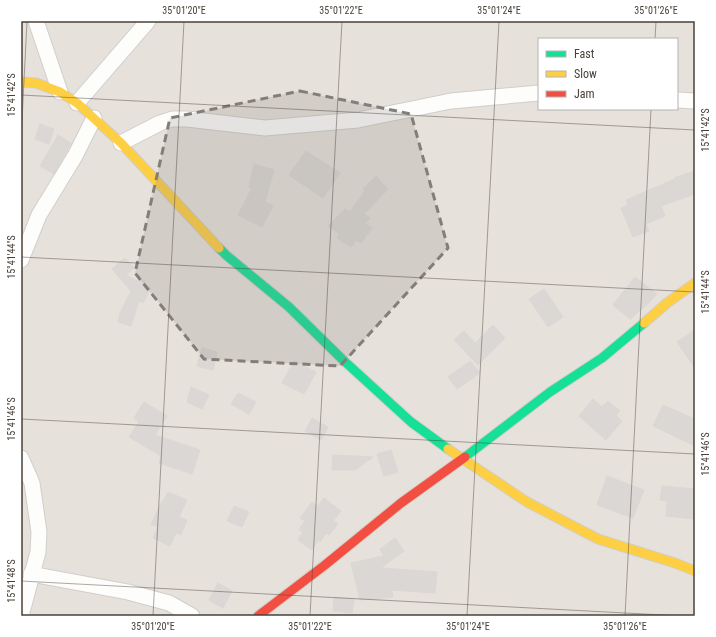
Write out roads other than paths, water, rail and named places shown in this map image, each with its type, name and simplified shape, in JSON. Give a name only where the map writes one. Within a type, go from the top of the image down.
[{"type":"street","points":[[36,21],[60,92]]},
{"type":"street","points":[[77,103],[148,21]]},
{"type":"street","points":[[21,82],[36,83],[60,92],[77,103],[121,143],[226,255],[289,307],[410,422],[462,460],[527,502],[598,539],[675,563],[695,571]]},
{"type":"street","points":[[121,143],[160,123],[172,119],[187,119],[265,128],[358,120],[451,101],[538,93]]},
{"type":"street","points":[[678,100],[695,101]]},
{"type":"street","points":[[21,260],[39,215],[75,156],[94,118]]},
{"type":"street","points":[[258,616],[326,565],[401,503],[462,460],[550,392],[602,358],[667,303],[695,283]]},
{"type":"street","points":[[21,458],[29,473],[32,483],[39,532],[38,552],[21,616]]},
{"type":"street","points":[[32,574],[128,592],[169,603],[192,616]]}]
